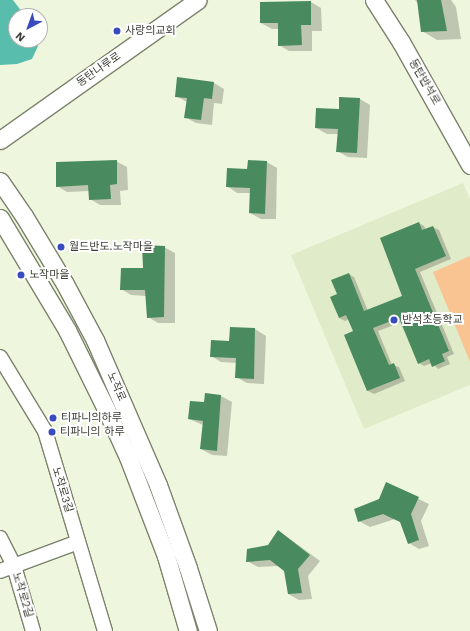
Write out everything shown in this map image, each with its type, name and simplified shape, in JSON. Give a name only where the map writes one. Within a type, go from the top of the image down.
[{"type":"street","name":"동탄나루로","points":[[0,140],[198,0]]},
{"type":"street","name":"동탄반석로","points":[[374,0],[401,42],[470,165]]},
{"type":"street","name":"노작로","points":[[0,181],[24,216],[69,291],[95,340],[119,392],[172,520],[208,631]]},
{"type":"street","points":[[3,223],[9,215],[24,216]]},
{"type":"street","name":"노작로","points":[[3,223],[67,330],[128,457],[166,556],[188,631]]},
{"type":"street","name":"노작로3길","points":[[0,357],[5,378],[45,431],[105,631]]},
{"type":"street","name":"노작로2길","points":[[0,538],[14,566],[33,631]]},
{"type":"street","points":[[0,571],[78,542]]},
{"type":"shaded area","name":"반석초등학교","points":[[463,183],[470,199],[470,385],[364,429],[291,255]]},
{"type":"shaded area","points":[[470,256],[470,362],[433,272]]},
{"type":"water","points":[[0,0],[13,0],[19,8],[8,8],[8,48],[37,48],[32,59],[17,64],[0,65]]},
{"type":"building","points":[[417,0],[441,0],[447,31],[421,32]]},
{"type":"building","points":[[311,1],[311,25],[301,25],[302,45],[278,46],[278,23],[260,23],[260,2]]},
{"type":"building","points":[[177,77],[214,82],[212,99],[204,98],[201,120],[184,118],[187,98],[175,97]]},
{"type":"building","points":[[339,97],[360,98],[357,153],[336,152],[338,129],[315,128],[316,108],[339,109]]},
{"type":"building","points":[[117,160],[117,184],[110,185],[111,199],[89,200],[88,185],[56,187],[56,162]]},
{"type":"building","points":[[248,160],[267,161],[265,214],[249,213],[250,188],[226,187],[227,168],[247,169]]},
{"type":"building","name":"반석초등학교","points":[[419,222],[422,230],[433,226],[446,256],[415,269],[449,351],[442,354],[445,361],[432,367],[429,359],[418,364],[399,318],[373,328],[389,365],[394,363],[400,378],[367,391],[344,335],[353,331],[346,315],[339,318],[330,297],[337,294],[331,280],[349,273],[364,311],[402,296],[380,238]]},
{"type":"building","points":[[142,245],[165,246],[164,317],[147,318],[145,290],[120,290],[121,268],[143,268]]},
{"type":"building","points":[[230,327],[255,328],[254,379],[235,378],[236,358],[210,357],[211,340],[229,341]]},
{"type":"building","points":[[205,393],[221,395],[217,451],[200,449],[203,421],[188,419],[190,401],[204,402]]},
{"type":"building","points":[[386,482],[419,497],[411,514],[419,540],[408,544],[400,522],[383,514],[358,522],[354,509],[379,499]]},
{"type":"building","points":[[278,530],[310,555],[298,569],[302,593],[288,594],[284,571],[270,560],[246,562],[247,549],[268,545]]},
{"type":"place","name":"사랑의교회","points":[[117,31]]},
{"type":"place","name":"월드반도.노작마을","points":[[61,247]]},
{"type":"place","name":"노작마을","points":[[21,275]]},
{"type":"place","name":"반석초등학교","points":[[394,320]]},
{"type":"place","name":"티파니의하루","points":[[53,418]]},
{"type":"place","name":"티파니의 하루","points":[[52,432]]}]
